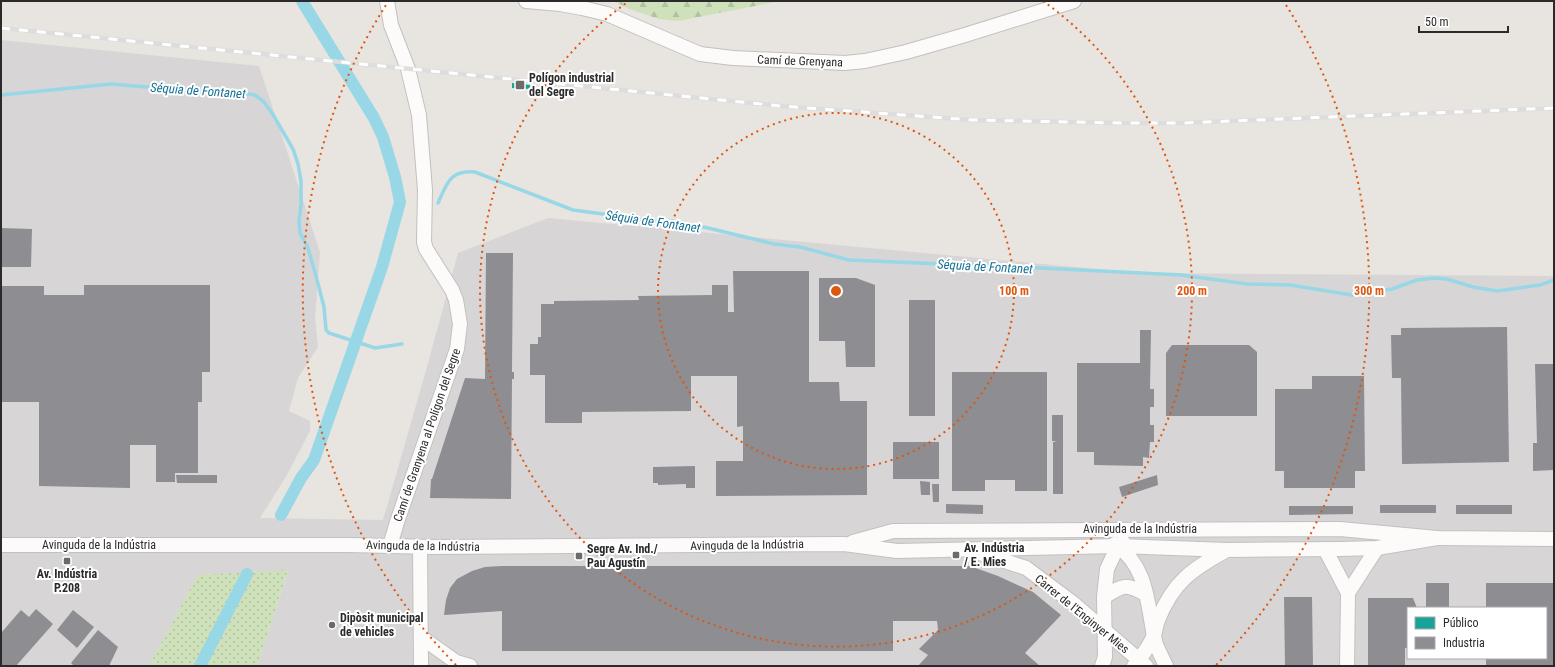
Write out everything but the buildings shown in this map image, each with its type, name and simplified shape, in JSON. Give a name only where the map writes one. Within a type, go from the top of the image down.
[{"type":"street","name":"Camí de Granyena al Polígon del Segre","points":[[387,1],[391,25],[408,69],[419,115],[425,190],[424,242],[430,255],[452,290],[456,300],[460,324],[457,349],[395,527],[390,546]]},
{"type":"street","name":"Camí de Grenyana","points":[[526,1],[560,4],[607,14],[700,54],[733,58],[845,63],[865,61],[906,52],[1074,1]]},
{"type":"street","name":"Avinguda de la Indústria","points":[[844,544],[893,531],[1139,529],[1340,529],[1438,538],[1554,539]]},
{"type":"street","points":[[1102,666],[1104,656],[1104,597],[1106,569],[1118,546],[1139,529]]},
{"type":"street","points":[[1095,530],[1118,546],[1133,560],[1143,580],[1156,645],[1166,666]]},
{"type":"street","name":"Avinguda de la Indústria","points":[[1,545],[420,547],[844,544],[897,551],[1118,546],[1227,550],[1377,548],[1438,538]]},
{"type":"street","points":[[420,547],[421,666]]},
{"type":"street","points":[[1348,593],[1377,548]]},
{"type":"street","points":[[1325,549],[1348,593],[1347,666]]},
{"type":"street","name":"Carrer de l'Enginyer Mies","points":[[970,550],[1026,568],[1073,603],[1105,630],[1139,664]]},
{"type":"street","points":[[1139,664],[1154,636],[1164,606],[1178,585],[1201,564],[1227,550]]},
{"type":"street","points":[[1104,597],[1118,588],[1132,586],[1145,594]]},
{"type":"street","points":[[421,636],[453,664],[470,666]]},
{"type":"shaded area","points":[[1,40],[259,66],[320,252],[315,318],[318,347],[298,378],[289,411],[310,421],[310,431],[287,475],[260,518],[383,520],[458,253],[548,218],[1139,273],[1554,276],[1554,666],[257,666],[288,571],[198,575],[149,666],[1,666]]},
{"type":"green space","points":[[614,1],[780,1],[678,21],[659,19],[629,9]]},
{"type":"green space","points":[[288,570],[257,666],[149,666],[198,575]]},
{"type":"waterway","points":[[281,515],[301,478],[314,460],[382,267],[400,202],[395,177],[383,137],[374,118],[302,1]]},
{"type":"waterway","name":"Séquia de Fontanet","points":[[1,95],[111,84],[255,95],[263,101],[272,113],[293,149],[298,164],[301,181],[299,221],[300,233],[308,248],[316,276],[324,307],[326,330],[329,333],[375,348],[402,344]]},
{"type":"waterway","name":"Séquia de Fontanet","points":[[438,203],[450,179],[460,173],[475,172],[573,210],[646,221],[672,221],[774,244],[800,247],[849,260],[1181,275],[1247,284],[1290,285],[1352,295],[1392,289],[1417,280],[1434,278],[1447,279],[1473,287],[1497,291],[1540,285],[1554,280]]},
{"type":"waterway","points":[[200,666],[247,574]]},
{"type":"railway","points":[[1,28],[781,106],[972,120],[1182,123],[1554,108]]},
{"type":"place","name":"Polígon industrial del Segre","points":[[520,85]]},
{"type":"place","name":"Av. Indústria / E. Mies","points":[[956,555]]},
{"type":"place","name":"Segre Av. Ind./ Pau Agustín","points":[[579,556]]},
{"type":"place","name":"Av. Indústria P.208","points":[[67,561]]},
{"type":"place","name":"Dipòsit municipal de vehicles","points":[[332,625]]}]
